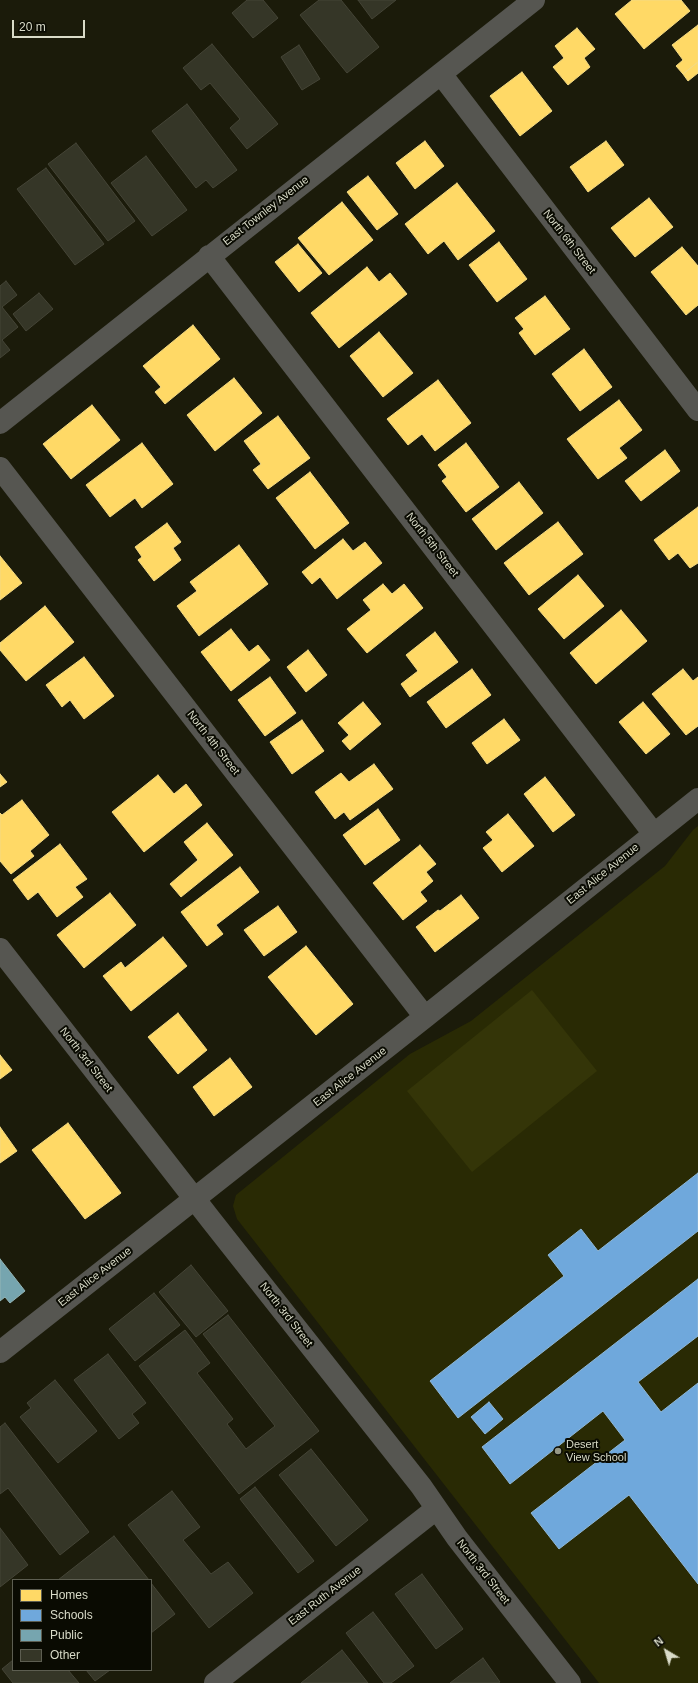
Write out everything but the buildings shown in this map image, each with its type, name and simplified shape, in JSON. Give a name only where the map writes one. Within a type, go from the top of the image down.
[{"type":"street","name":"East Townley Avenue","points":[[0,423],[534,0]]},
{"type":"street","name":"North 6th Street","points":[[440,74],[698,410]]},
{"type":"street","name":"North 5th Street","points":[[209,256],[654,834]]},
{"type":"street","name":"North 4th Street","points":[[0,468],[425,1017]]},
{"type":"street","name":"East Alice Avenue","points":[[0,1352],[425,1017],[698,799]]},
{"type":"street","name":"North 3rd Street","points":[[0,949],[194,1199],[421,1486],[457,1538],[570,1683]]},
{"type":"street","name":"East Ruth Avenue","points":[[215,1683],[436,1509]]},
{"type":"shaded area","name":"Desert View School","points":[[698,826],[698,1683],[599,1683],[237,1219],[233,1206],[236,1195],[410,1054],[471,1021],[665,866],[693,830]]},
{"type":"shaded area","points":[[532,990],[597,1071],[472,1172],[407,1091]]},
{"type":"place","name":"Desert View School","points":[[558,1451]]}]
